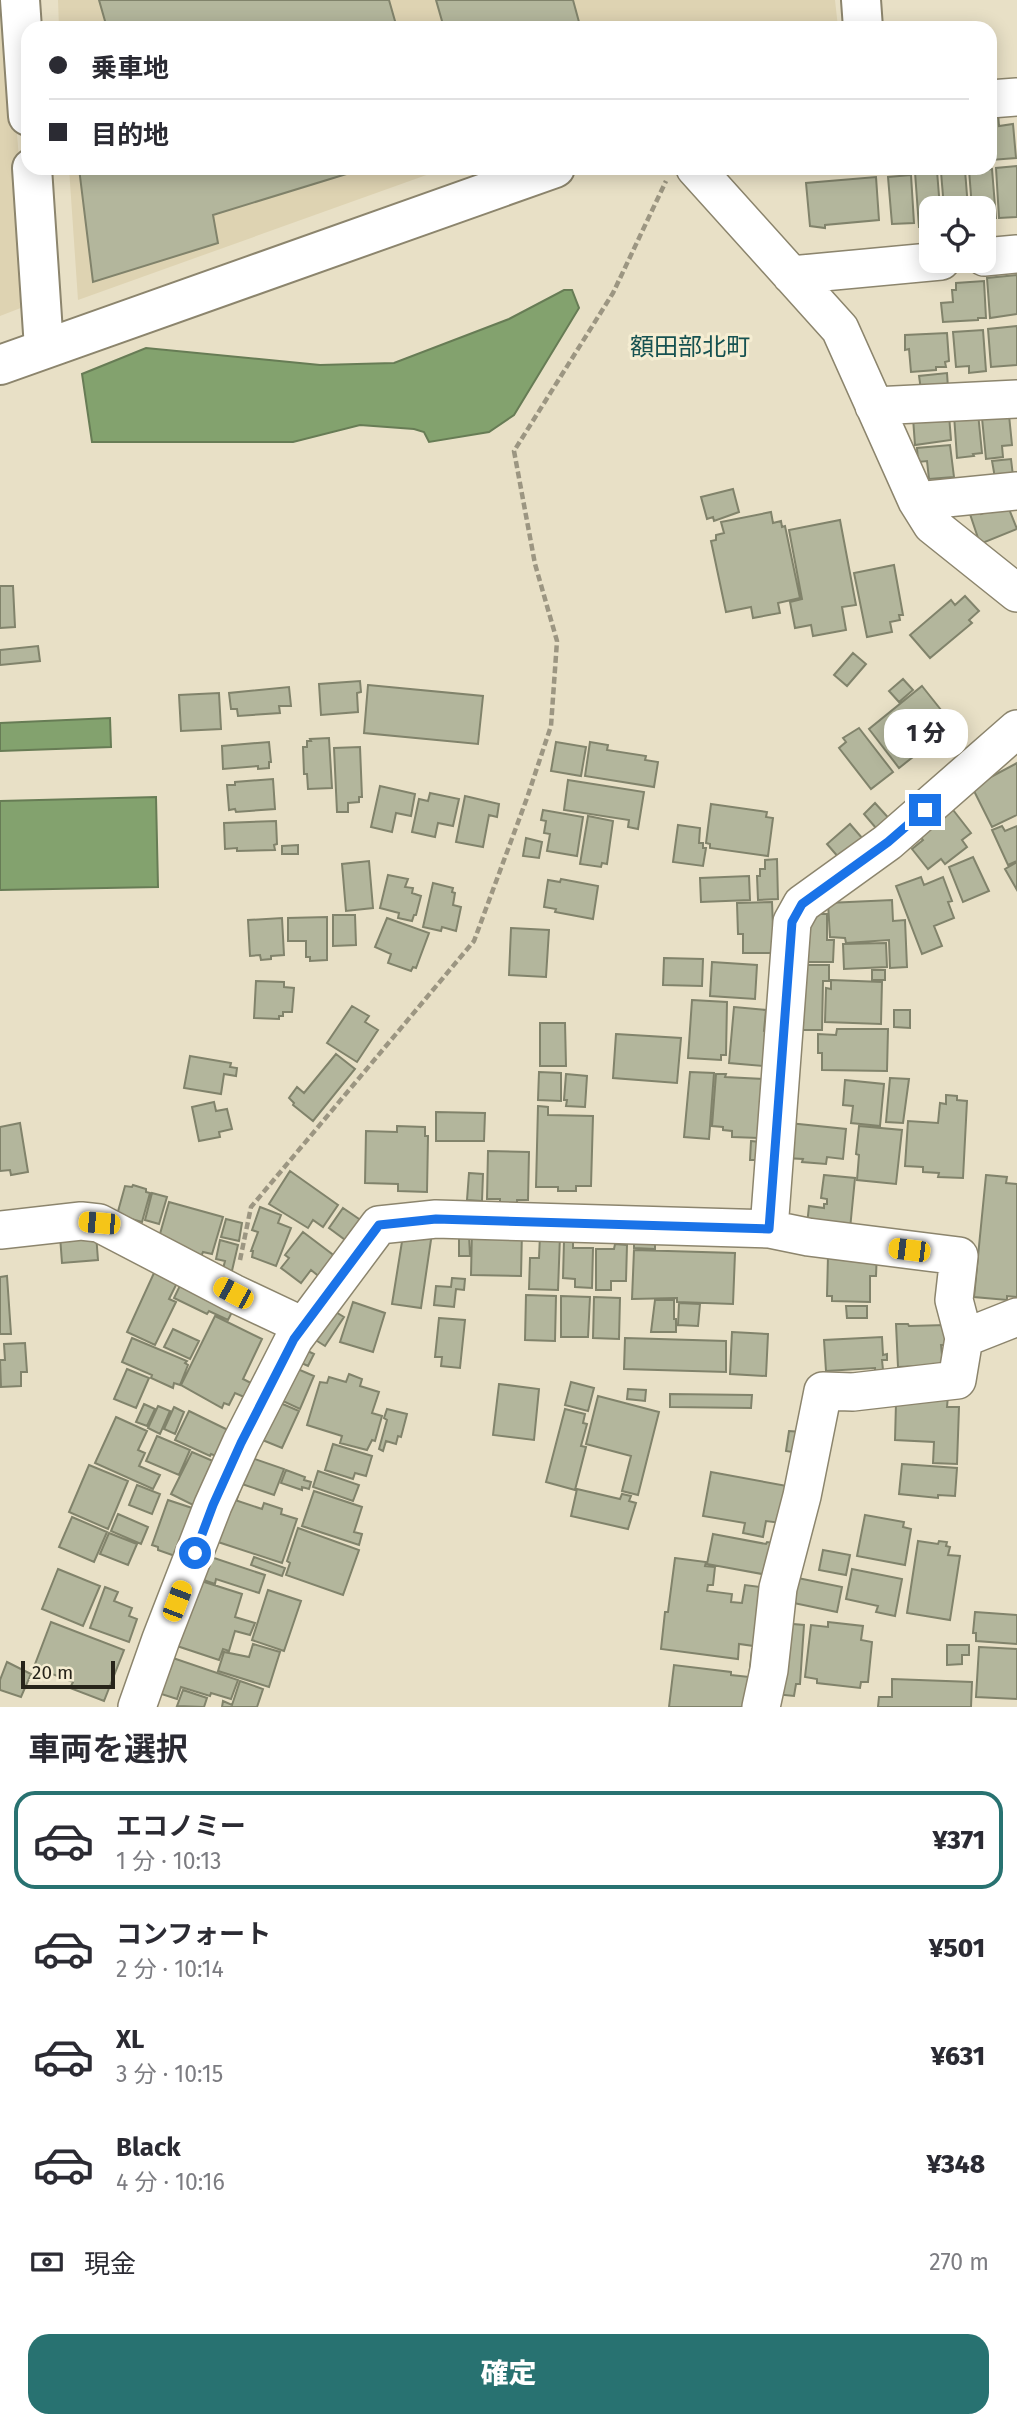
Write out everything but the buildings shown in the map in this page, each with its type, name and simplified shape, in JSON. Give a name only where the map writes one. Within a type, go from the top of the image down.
[{"type":"street","points":[[20,0],[21,21]]},
{"type":"street","points":[[861,0],[862,21]]},
{"type":"street","points":[[997,98],[1017,97]]},
{"type":"street","points":[[32,175],[44,348]]},
{"type":"street","points":[[0,365],[535,175]]},
{"type":"street","points":[[682,175],[791,275],[839,329],[917,501],[932,525],[1017,593]]},
{"type":"street","points":[[996,256],[1017,254]]},
{"type":"street","points":[[791,275],[919,263]]},
{"type":"street","points":[[874,406],[1017,398]]},
{"type":"street","points":[[917,501],[1017,491]]},
{"type":"street","points":[[769,1229],[792,922],[802,904],[888,842],[1017,729]]},
{"type":"street","points":[[137,1707],[213,1505],[241,1443],[303,1326],[379,1225],[436,1219],[769,1229],[808,1237],[959,1256],[954,1300],[964,1338],[957,1380],[853,1392],[823,1391],[802,1496],[778,1588],[769,1670],[761,1707]]},
{"type":"street","points":[[0,1230],[81,1221],[99,1223],[303,1326]]},
{"type":"street","points":[[964,1338],[1017,1317]]},
{"type":"path","points":[[233,1293],[251,1207],[474,941],[551,726],[557,641],[535,564],[514,451],[612,293],[680,175]]},
{"type":"shaded area","points":[[0,0],[6,0],[31,304],[0,316]]},
{"type":"shaded area","points":[[58,0],[835,0],[837,21],[59,21]]},
{"type":"shaded area","points":[[69,175],[426,175],[78,300]]},
{"type":"shaded area","points":[[564,290],[572,290],[579,308],[514,415],[489,432],[429,442],[424,432],[414,429],[360,425],[293,442],[92,442],[82,374],[146,348],[320,365],[394,363],[509,319]]},
{"type":"shaded area","points":[[110,718],[111,747],[0,751],[0,723]]},
{"type":"shaded area","points":[[156,797],[158,887],[0,890],[0,801]]},
{"type":"district","name":"額田部北町","points":[[690,347]]},
{"type":"route","points":[[195,1553],[241,1443],[294,1339],[379,1225],[436,1219],[769,1229],[792,922],[802,904],[888,842],[925,810]]}]
